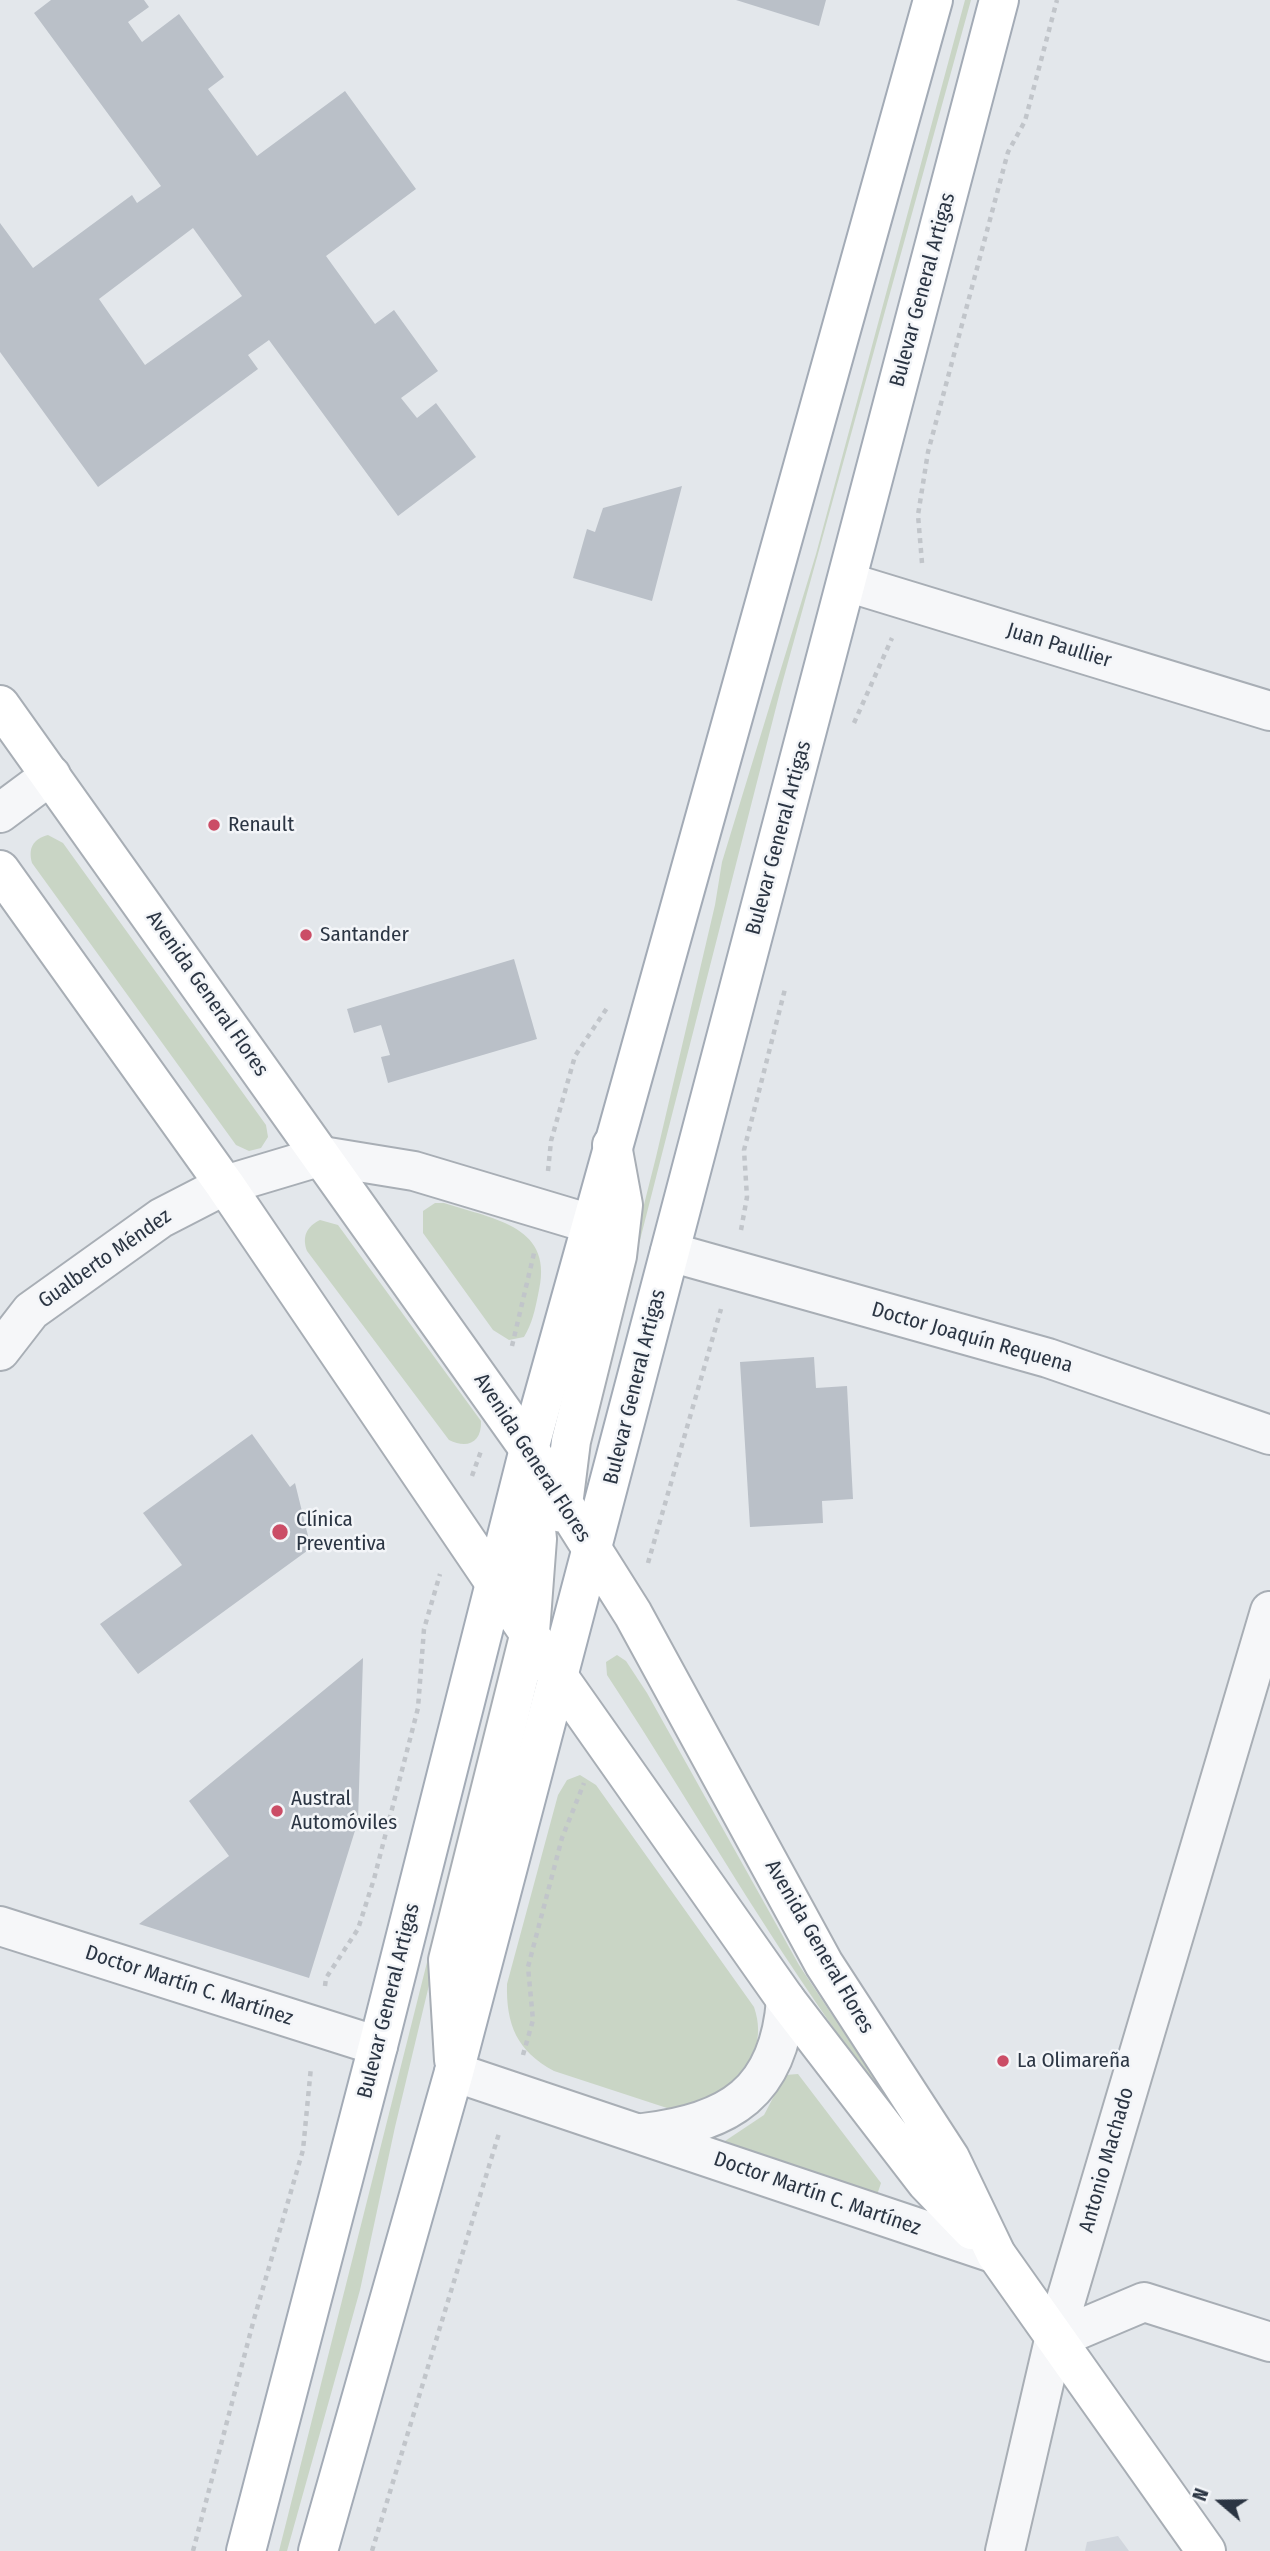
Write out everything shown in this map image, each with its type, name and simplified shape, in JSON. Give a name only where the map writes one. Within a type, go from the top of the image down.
[{"type":"main road","name":"Bulevar General Artigas","points":[[246,2551],[378,2046],[529,1449],[933,0]]},
{"type":"main road","name":"Bulevar General Artigas","points":[[318,2551],[454,2072],[999,0]]},
{"type":"main road","name":"Avenida General Flores","points":[[0,705],[529,1449],[633,1614],[824,1964],[950,2158],[996,2254],[1054,2340],[1206,2551]]},
{"type":"main road","name":"Avenida General Flores","points":[[0,870],[225,1185],[558,1676],[786,2000],[926,2182],[996,2254]]},
{"type":"main road","name":"Bulevar General Artigas","points":[[558,1676],[552,1630],[554,1556],[571,1441],[617,1256],[623,1205],[612,1145]]},
{"type":"main road","name":"Bulevar General Artigas","points":[[454,2072],[449,1960],[530,1632],[537,1539],[529,1449]]},
{"type":"street","name":"Juan Paullier","points":[[847,582],[1270,711]]},
{"type":"street","points":[[0,813],[51,775]]},
{"type":"street","points":[[225,1185],[322,1156],[414,1171],[591,1224]]},
{"type":"street","name":"Gualberto Méndez","points":[[0,1351],[31,1311],[161,1218],[225,1185]]},
{"type":"street","name":"Doctor Joaquín Requena","points":[[670,1252],[1048,1358],[1270,1435]]},
{"type":"street","name":"Antonio Machado","points":[[1005,2551],[1054,2340],[1270,1611]]},
{"type":"street","name":"Doctor Martín C. Martínez","points":[[0,1926],[378,2046]]},
{"type":"street","name":"Doctor Martín C. Martínez","points":[[638,2133],[697,2124],[728,2111],[746,2098],[772,2061],[783,2035],[786,2000]]},
{"type":"street","name":"Doctor Martín C. Martínez","points":[[454,2072],[996,2254]]},
{"type":"street","points":[[1054,2340],[1144,2302],[1270,2342]]},
{"type":"shaded area","points":[[1118,2536],[1129,2551],[1085,2551],[1087,2542]]},
{"type":"green space","points":[[965,0],[971,0],[782,684],[592,1428],[588,1427],[656,1157],[715,905],[722,862],[816,554]]},
{"type":"green space","points":[[48,835],[63,843],[266,1125],[268,1137],[261,1148],[249,1151],[236,1145],[32,863],[33,845]]},
{"type":"green space","points":[[435,1203],[444,1203],[501,1221],[530,1240],[538,1254],[541,1272],[534,1311],[524,1337],[509,1340],[493,1330],[423,1233],[423,1211]]},
{"type":"green space","points":[[320,1220],[338,1225],[481,1421],[479,1435],[472,1442],[462,1444],[449,1440],[307,1251],[306,1233]]},
{"type":"green space","points":[[617,1655],[626,1661],[647,1693],[799,1965],[897,2113],[857,2061],[783,1953],[607,1675],[606,1662]]},
{"type":"green space","points":[[500,1672],[504,1672],[395,2127],[360,2290],[287,2551],[279,2551]]},
{"type":"green space","points":[[580,1775],[596,1785],[754,2007],[758,2029],[755,2049],[737,2088],[681,2109],[667,2108],[554,2071],[531,2055],[516,2035],[509,2012],[507,1984],[558,1795],[567,1780]]},
{"type":"green space","points":[[798,2074],[881,2183],[876,2198],[722,2143],[764,2115],[785,2075]]},
{"type":"building","points":[[51,0],[144,0],[149,7],[128,22],[142,42],[179,14],[224,77],[208,89],[257,156],[345,91],[416,189],[326,256],[375,324],[394,310],[438,371],[401,398],[417,418],[436,403],[476,457],[398,516],[269,340],[248,355],[258,369],[98,487],[0,352],[0,223],[33,268],[132,195],[137,203],[161,186],[34,13]],"holes":[[[193,228],[242,296],[145,365],[99,299]]]},
{"type":"building","points":[[736,0],[826,0],[819,26]]},
{"type":"building","points":[[682,486],[652,601],[573,578],[587,529],[595,532],[603,508]]},
{"type":"building","points":[[514,959],[537,1039],[388,1083],[381,1057],[390,1055],[381,1025],[354,1033],[347,1009]]},
{"type":"building","points":[[814,1357],[816,1388],[847,1386],[853,1499],[822,1501],[823,1523],[750,1527],[740,1362]]},
{"type":"building","points":[[252,1434],[290,1487],[295,1483],[311,1548],[138,1674],[100,1624],[182,1565],[143,1513]]},
{"type":"building","name":"Austral Automóviles","points":[[363,1658],[358,1821],[309,1978],[139,1924],[229,1856],[189,1801]]},
{"type":"place","name":"Renault","points":[[214,825]]},
{"type":"place","name":"Santander","points":[[306,935]]},
{"type":"place","name":"Clínica Preventiva","points":[[280,1532]]},
{"type":"place","name":"Austral Automóviles","points":[[277,1811]]},
{"type":"place","name":"La Olimareña","points":[[1003,2061]]}]
